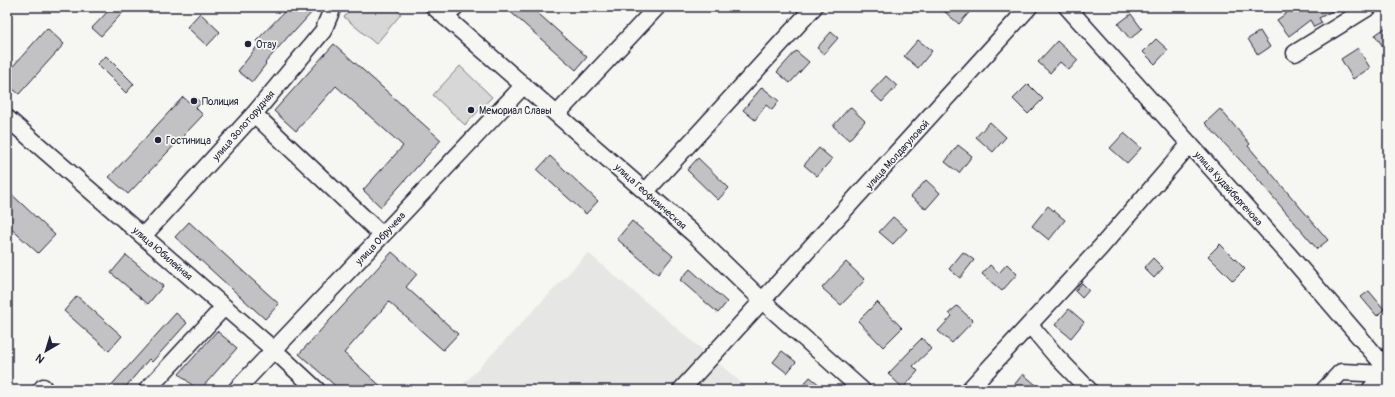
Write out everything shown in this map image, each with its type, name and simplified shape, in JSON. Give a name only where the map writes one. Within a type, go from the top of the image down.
[{"type":"main road","points":[[1373,390],[1388,377]]},
{"type":"street","name":"улица Золоторудная","points":[[143,236],[254,114],[323,31],[333,7]]},
{"type":"street","name":"улица Геофизическая","points":[[434,7],[450,12],[524,85],[696,236],[764,301],[862,390]]},
{"type":"street","points":[[557,114],[657,7]]},
{"type":"street","points":[[646,192],[814,7]]},
{"type":"street","name":"улица Молдагуловой","points":[[681,390],[764,301],[1029,7]]},
{"type":"street","name":"улица Кудайбергенова","points":[[1067,7],[1298,265],[1388,370]]},
{"type":"street","points":[[1295,53],[1369,7]]},
{"type":"street","name":"улица Обручева","points":[[236,390],[524,85]]},
{"type":"street","points":[[254,114],[382,235]]},
{"type":"street","name":"улица Юбилейная","points":[[7,119],[274,350],[316,390]]},
{"type":"street","points":[[969,390],[1100,248],[1190,144]]},
{"type":"street","points":[[147,390],[224,307]]},
{"type":"street","points":[[1030,325],[1056,356],[1089,390]]},
{"type":"street","points":[[1324,390],[1341,372],[1388,374]]},
{"type":"shaded area","points":[[353,7],[392,7],[401,14],[376,44],[344,17]]},
{"type":"shaded area","points":[[460,66],[492,97],[465,125],[433,95]]},
{"type":"shaded area","points":[[588,253],[750,390],[458,390]]},
{"type":"building","points":[[112,7],[128,7],[101,36],[92,28]]},
{"type":"building","points":[[289,7],[308,7],[313,11],[265,63],[266,64],[252,82],[238,71],[259,44],[256,41]]},
{"type":"building","points":[[505,7],[531,7],[587,57],[576,70]]},
{"type":"building","points":[[939,7],[974,7],[959,24]]},
{"type":"building","points":[[1295,7],[1340,7],[1319,18],[1322,23],[1314,27],[1310,20],[1289,36],[1277,20]]},
{"type":"building","points":[[200,13],[220,32],[207,46],[187,27]]},
{"type":"building","points":[[1131,14],[1142,29],[1130,39],[1118,24]]},
{"type":"building","points":[[1388,26],[1388,54],[1375,35]]},
{"type":"building","points":[[47,28],[64,44],[19,94],[7,84],[7,73]]},
{"type":"building","points":[[1260,31],[1270,47],[1258,55],[1248,39]]},
{"type":"building","points":[[831,32],[838,38],[824,54],[817,48]]},
{"type":"building","points":[[1156,39],[1168,50],[1155,64],[1143,52]]},
{"type":"building","points":[[918,40],[932,51],[918,68],[904,56]]},
{"type":"building","points":[[1057,41],[1078,60],[1069,70],[1060,62],[1050,73],[1038,62]]},
{"type":"building","points":[[334,44],[441,140],[381,207],[363,190],[403,146],[336,86],[296,131],[274,111]]},
{"type":"building","points":[[1358,48],[1370,68],[1353,79],[1341,59]]},
{"type":"building","points":[[796,51],[809,62],[790,83],[777,72]]},
{"type":"building","points":[[106,56],[134,84],[126,93],[97,64]]},
{"type":"building","points":[[886,76],[897,86],[882,102],[871,92]]},
{"type":"building","points":[[1028,84],[1043,99],[1028,114],[1013,99]]},
{"type":"building","points":[[762,87],[779,101],[772,110],[766,105],[755,120],[743,110]]},
{"type":"building","points":[[183,97],[189,102],[194,97],[201,103],[196,108],[203,115],[128,194],[109,177]]},
{"type":"building","points":[[850,107],[865,121],[849,140],[833,126]]},
{"type":"building","points":[[1220,109],[1250,144],[1248,146],[1328,240],[1317,249],[1256,177],[1205,123]]},
{"type":"building","points":[[990,122],[1006,137],[993,152],[976,137]]},
{"type":"building","points":[[1124,133],[1141,148],[1127,163],[1110,148]]},
{"type":"building","points":[[958,145],[972,156],[959,173],[945,162]]},
{"type":"building","points":[[819,148],[832,159],[817,176],[804,165]]},
{"type":"building","points":[[550,156],[598,201],[586,214],[537,170]]},
{"type":"building","points":[[698,158],[729,188],[718,200],[687,170]]},
{"type":"building","points":[[926,180],[940,193],[926,209],[911,197]]},
{"type":"building","points":[[7,190],[55,235],[38,253],[7,225]]},
{"type":"building","points":[[1048,206],[1065,220],[1049,240],[1032,226]]},
{"type":"building","points":[[893,217],[907,229],[893,244],[879,232]]},
{"type":"building","points":[[632,221],[673,256],[658,274],[617,239]]},
{"type":"building","points":[[189,222],[279,304],[265,319],[175,237]]},
{"type":"building","points":[[1220,244],[1245,269],[1233,281],[1208,256]]},
{"type":"building","points":[[392,252],[417,274],[406,287],[458,334],[443,350],[389,302],[344,353],[385,390],[340,390],[299,354]]},
{"type":"building","points":[[963,252],[974,260],[960,278],[949,269]]},
{"type":"building","points":[[126,255],[163,286],[148,304],[111,273]]},
{"type":"building","points":[[1153,258],[1163,268],[1154,278],[1144,268]]},
{"type":"building","points":[[846,262],[865,280],[841,305],[822,288]]},
{"type":"building","points":[[1007,264],[1017,274],[1002,291],[982,274],[990,265],[999,273]]},
{"type":"building","points":[[690,269],[727,302],[718,313],[680,280]]},
{"type":"building","points":[[1082,283],[1089,290],[1082,298],[1075,291]]},
{"type":"building","points":[[1369,291],[1384,309],[1377,316],[1361,297]]},
{"type":"building","points":[[77,296],[122,336],[109,351],[64,311]]},
{"type":"building","points":[[877,302],[902,328],[883,347],[858,321]]},
{"type":"building","points":[[957,306],[973,321],[952,343],[938,331],[952,316],[949,313]]},
{"type":"building","points":[[1069,309],[1084,322],[1071,338],[1055,325]]},
{"type":"building","points":[[176,313],[187,323],[152,362],[149,359],[123,390],[107,390]]},
{"type":"building","points":[[217,331],[237,348],[200,390],[198,390],[179,374]]},
{"type":"building","points":[[922,338],[931,349],[913,366],[918,371],[903,388],[888,374]]},
{"type":"building","points":[[782,351],[796,362],[787,373],[773,362]]},
{"type":"building","points":[[1023,374],[1042,390],[1010,390]]},
{"type":"building","points":[[810,377],[826,390],[799,390]]},
{"type":"place","name":"Отау","points":[[248,44]]},
{"type":"place","name":"Полиция","points":[[194,101]]},
{"type":"place","name":"Мемориал Славы","points":[[471,110]]},
{"type":"place","name":"Гостиница","points":[[158,140]]}]
